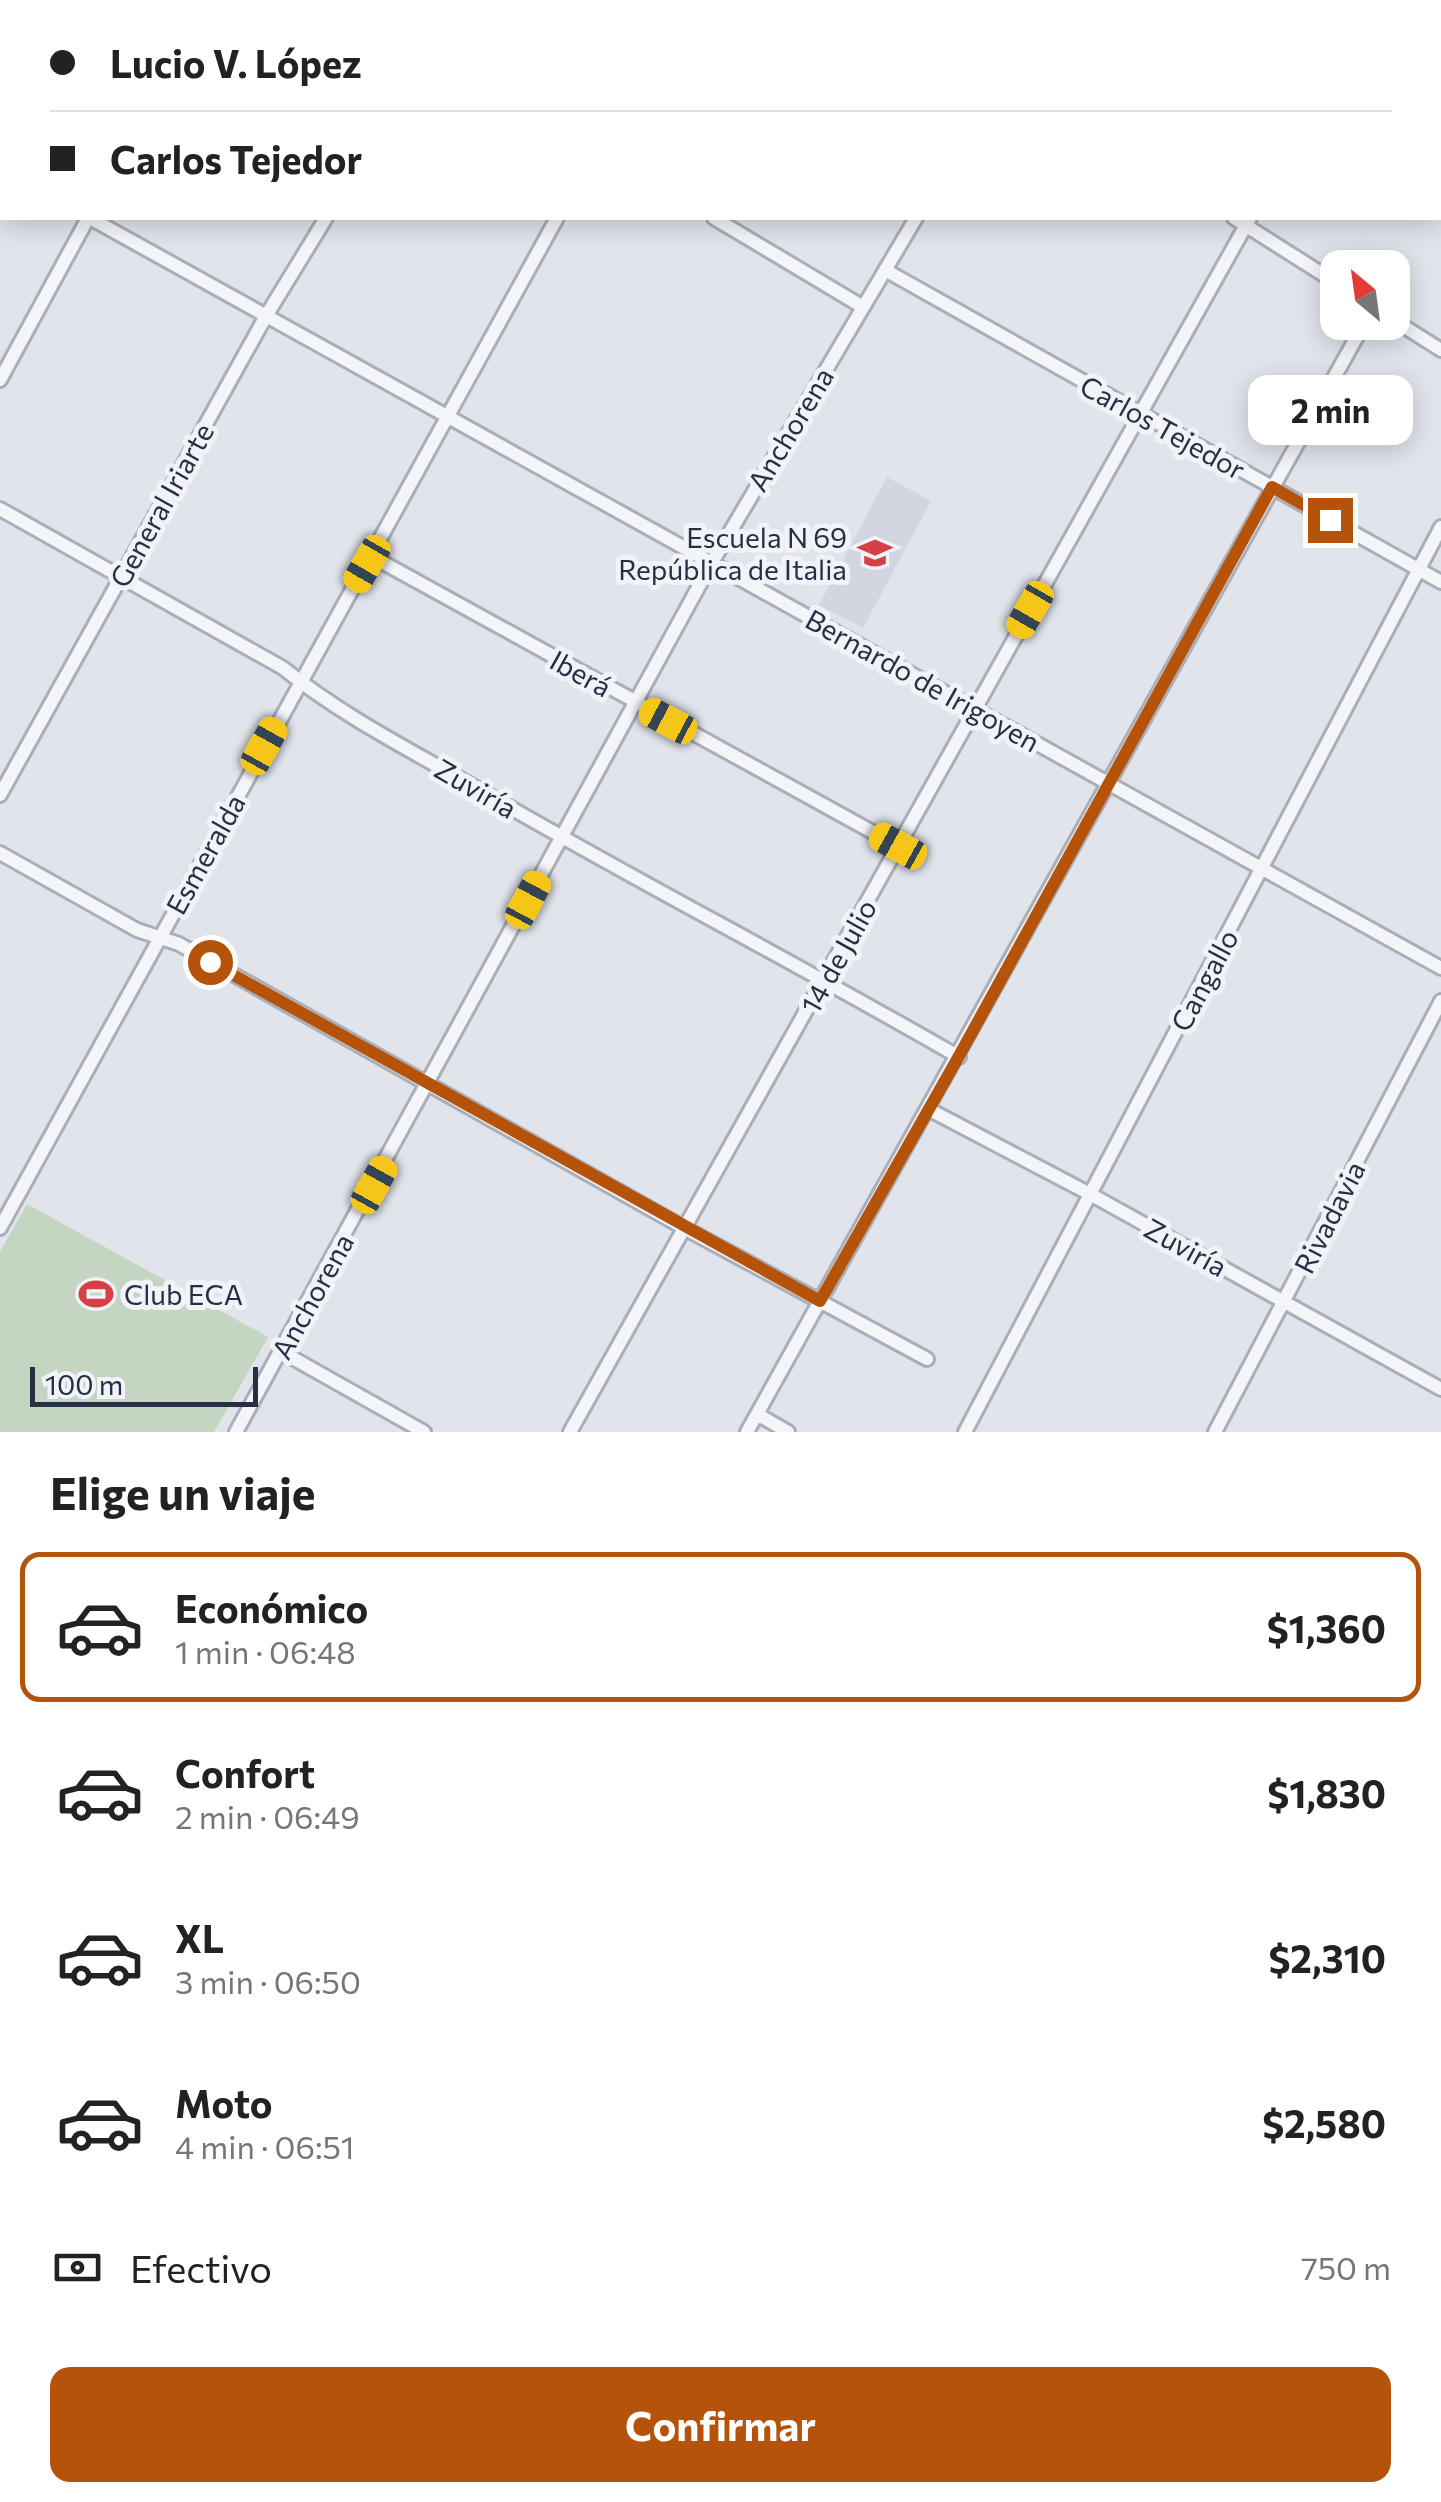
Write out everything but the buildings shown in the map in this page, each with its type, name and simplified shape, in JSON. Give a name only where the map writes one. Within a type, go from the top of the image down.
[{"type":"street","points":[[0,380],[88,220]]},
{"type":"street","name":"Bernardo de Irigoyen","points":[[93,220],[1441,968]]},
{"type":"street","name":"General Iriarte","points":[[0,795],[266,316],[325,220]]},
{"type":"street","name":"Esmeralda","points":[[2,1218],[556,220]]},
{"type":"street","points":[[717,220],[863,306]]},
{"type":"street","name":"Anchorena","points":[[236,1432],[711,564],[915,220]]},
{"type":"street","points":[[1243,220],[1320,272]]},
{"type":"street","name":"14 de Julio","points":[[570,1432],[1140,415],[1243,220]]},
{"type":"street","name":"Carlos Tejedor","points":[[885,270],[1441,582]]},
{"type":"street","points":[[1410,330],[1441,350]]},
{"type":"street","points":[[747,1432],[930,1110],[1355,340]]},
{"type":"street","name":"Zuviría","points":[[0,508],[284,668],[322,698],[561,838],[959,1056]]},
{"type":"street","name":"Cangallo","points":[[965,1432],[1441,526]]},
{"type":"street","name":"Iberá","points":[[371,556],[898,846]]},
{"type":"street","points":[[0,853],[137,930],[178,944],[686,1229],[927,1359]]},
{"type":"street","name":"Rivadavia","points":[[1215,1432],[1441,1000]]},
{"type":"street","name":"Zuviría","points":[[930,1110],[1441,1389]]},
{"type":"street","points":[[282,1352],[424,1432]]},
{"type":"street","points":[[757,1414],[788,1432]]},
{"type":"shaded area","name":"Escuela N 69 República de Italia","points":[[887,477],[931,501],[863,628],[819,605]]},
{"type":"green space","name":"Club ECA","points":[[27,1204],[268,1337],[214,1432],[0,1432],[0,1252]]},
{"type":"place","name":"Escuela N 69 República de Italia","points":[[875,553]]},
{"type":"place","name":"Club ECA","points":[[96,1294]]},
{"type":"route","points":[[210,962],[820,1301],[1272,487],[1330,520]]}]
